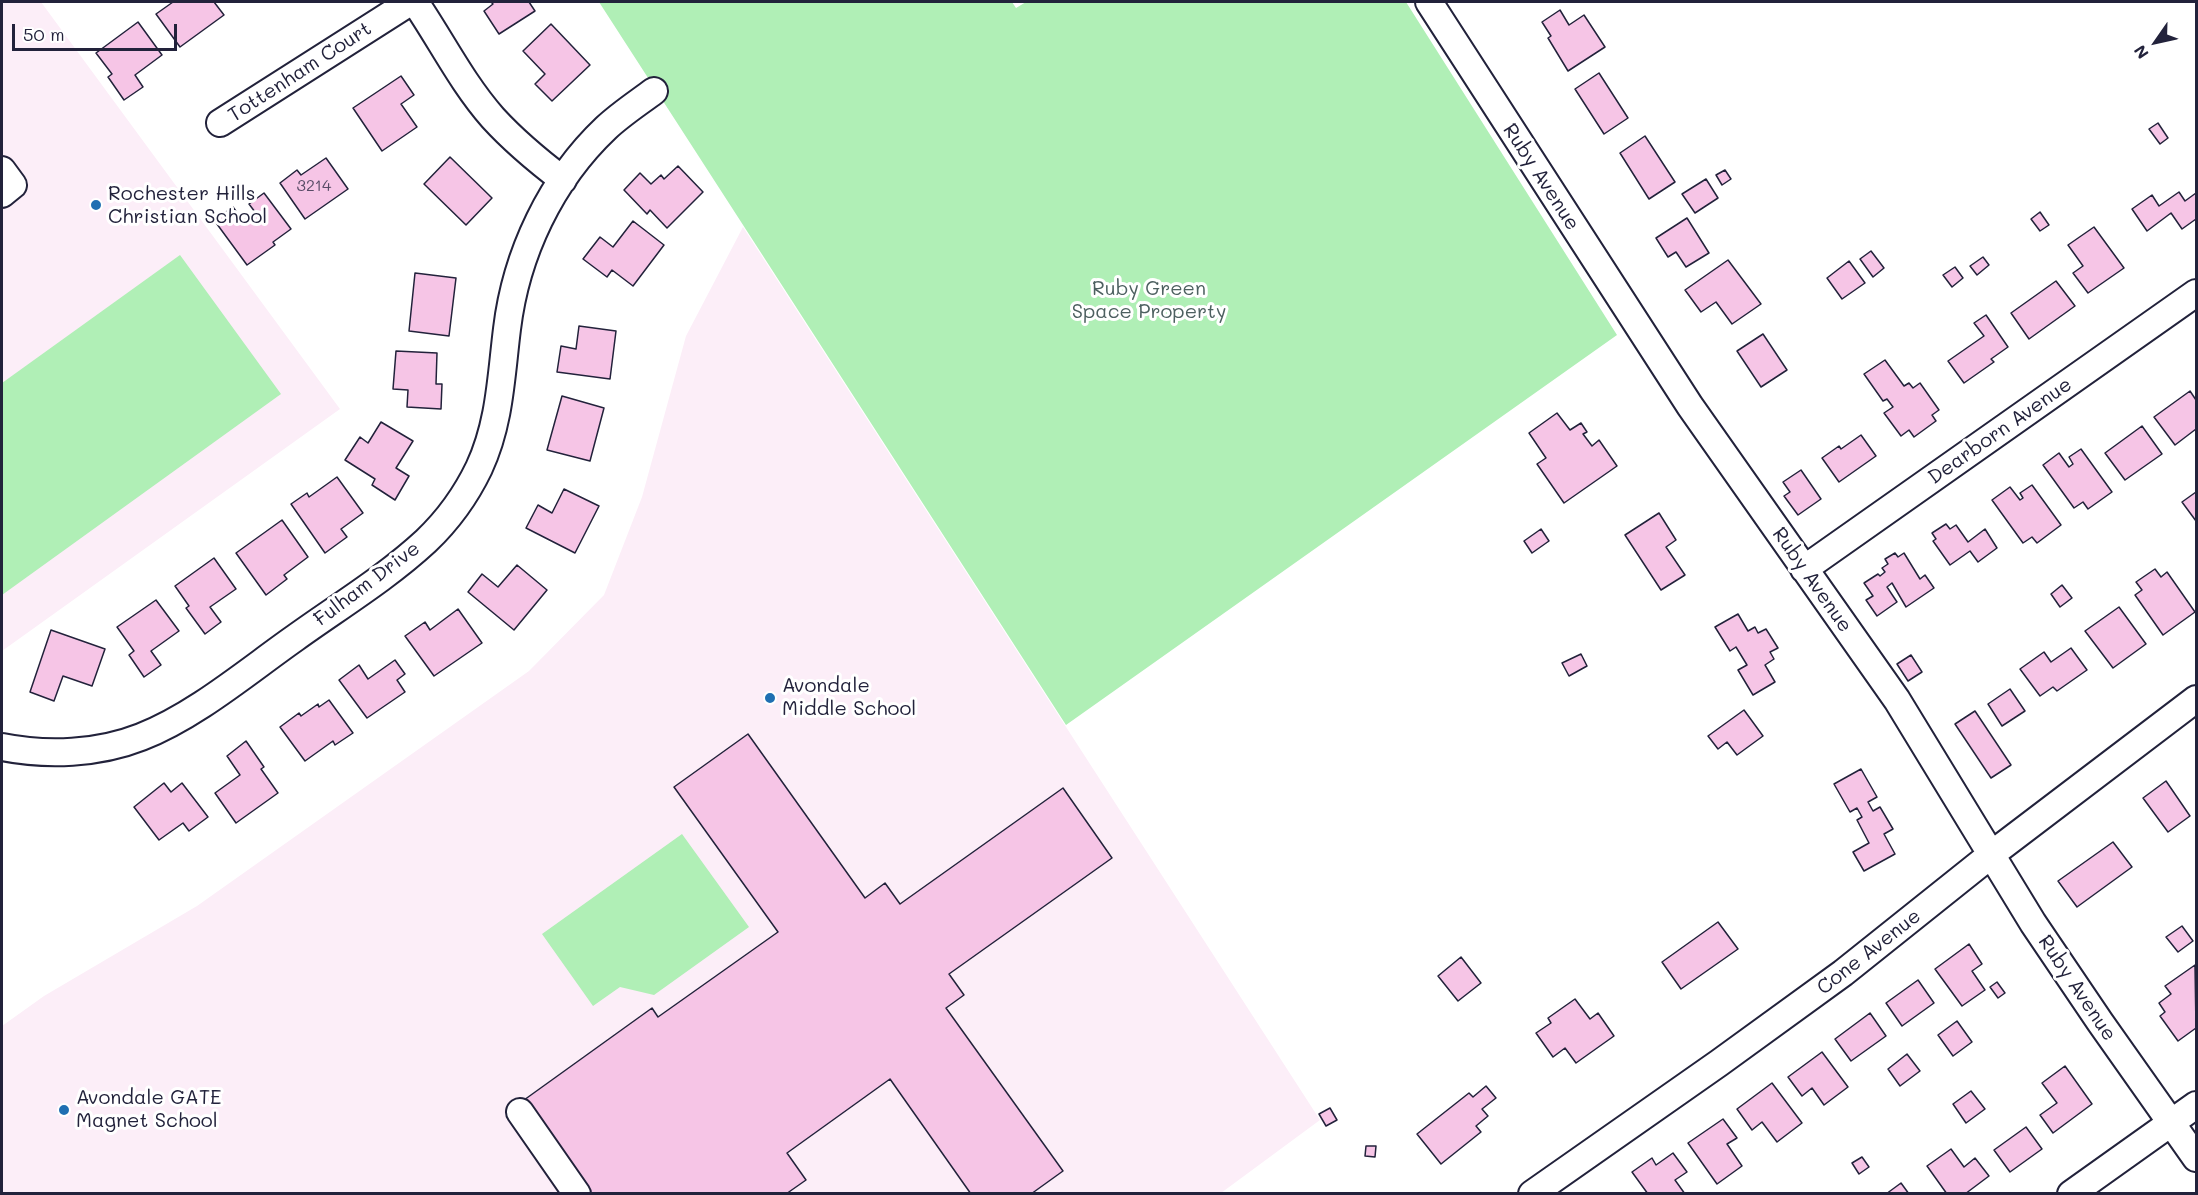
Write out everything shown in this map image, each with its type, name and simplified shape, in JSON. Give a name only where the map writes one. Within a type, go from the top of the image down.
[{"type":"street","name":"Tottenham Court","points":[[220,123],[410,2]]},
{"type":"street","points":[[415,2],[473,92],[492,117],[524,148],[563,180]]},
{"type":"street","name":"Ruby Avenue","points":[[1429,2],[1690,406],[1897,700],[2053,953],[2196,1158]]},
{"type":"street","name":"Fulham Drive","points":[[2,747],[33,752],[92,750],[141,737],[168,725],[383,575],[427,540],[464,495],[489,442],[500,397],[510,310],[519,273],[536,226],[563,180],[604,130],[654,91]]},
{"type":"street","points":[[2,170],[13,185],[2,194]]},
{"type":"street","name":"Dearborn Avenue","points":[[1804,569],[2196,293]]},
{"type":"street","name":"Cone Avenue","points":[[1532,1194],[1843,973],[1992,854],[2196,699]]},
{"type":"street","points":[[2071,1194],[2196,1105]]},
{"type":"street","points":[[520,1112],[577,1194]]},
{"type":"shaded area","name":"Rochester Hills Christian School","points":[[2,2],[41,2],[340,409],[2,651]]},
{"type":"shaded area","name":"Avondale Middle School","points":[[743,227],[1320,1120],[1221,1193],[2,1193],[2,1026],[44,996],[197,906],[529,671],[604,595],[642,497],[686,336]]},
{"type":"green space","name":"Ruby Green Space Property","points":[[599,2],[1012,2],[1016,8],[1026,2],[1406,2],[1617,335],[1066,725]]},
{"type":"green space","points":[[180,255],[281,394],[2,595],[2,383]]},
{"type":"green space","points":[[682,834],[749,927],[654,995],[620,987],[593,1006],[542,934]]},
{"type":"building","points":[[173,2],[214,2],[224,15],[180,47],[156,14]]},
{"type":"building","points":[[491,2],[529,2],[535,11],[499,34],[484,11],[493,4]]},
{"type":"building","points":[[1560,10],[1569,25],[1584,15],[1605,47],[1568,71],[1548,38],[1551,36],[1542,22]]},
{"type":"building","points":[[138,22],[162,55],[135,75],[143,87],[124,100],[108,77],[112,74],[96,53]]},
{"type":"building","points":[[551,24],[590,65],[552,101],[535,84],[545,74],[523,51]]},
{"type":"building","points":[[1599,73],[1628,118],[1604,134],[1575,89]]},
{"type":"building","points":[[401,76],[414,95],[401,104],[417,127],[382,151],[353,108]]},
{"type":"building","points":[[2158,123],[2168,138],[2160,144],[2149,129]]},
{"type":"building","points":[[1645,136],[1675,182],[1649,199],[1620,153]]},
{"type":"building","points":[[450,157],[492,198],[466,225],[424,184]]},
{"type":"building","points":[[326,158],[348,189],[305,219],[280,183],[297,170],[301,175]]},
{"type":"building","points":[[678,166],[703,192],[667,228],[650,210],[647,214],[624,190],[640,173],[651,184],[661,175],[664,179]]},
{"type":"building","points":[[1725,170],[1731,179],[1722,185],[1716,175]]},
{"type":"building","points":[[1706,179],[1718,198],[1695,213],[1682,194]]},
{"type":"building","points":[[2179,192],[2185,201],[2196,193],[2196,219],[2182,229],[2171,213],[2147,231],[2132,209],[2152,195],[2159,206]]},
{"type":"building","points":[[264,193],[291,229],[273,242],[275,245],[247,265],[214,220],[233,207],[243,221],[255,212],[249,204]]},
{"type":"building","points":[[2040,212],[2049,225],[2040,231],[2031,219]]},
{"type":"building","points":[[1687,218],[1709,253],[1686,267],[1676,252],[1668,257],[1656,238]]},
{"type":"building","points":[[633,221],[664,245],[633,286],[612,270],[607,277],[583,259],[600,237],[613,247]]},
{"type":"building","points":[[2094,227],[2124,268],[2088,293],[2073,273],[2083,266],[2068,245]]},
{"type":"building","points":[[1871,251],[1884,268],[1873,277],[1860,259]]},
{"type":"building","points":[[1983,257],[1989,265],[1977,275],[1970,266]]},
{"type":"building","points":[[1728,260],[1761,304],[1732,324],[1716,302],[1701,312],[1685,290]]},
{"type":"building","points":[[1849,261],[1865,283],[1842,299],[1827,278]]},
{"type":"building","points":[[1955,267],[1963,278],[1952,287],[1943,275]]},
{"type":"building","points":[[415,273],[456,278],[449,336],[409,331]]},
{"type":"building","points":[[2056,281],[2075,306],[2029,339],[2011,313]]},
{"type":"building","points":[[1986,315],[2008,347],[1991,359],[1994,362],[1964,383],[1948,361],[1984,336],[1974,323]]},
{"type":"building","points":[[579,326],[616,331],[610,379],[557,372],[561,346],[576,349]]},
{"type":"building","points":[[1763,334],[1787,370],[1761,387],[1737,351]]},
{"type":"building","points":[[396,351],[437,353],[436,384],[442,384],[441,409],[407,407],[408,390],[393,389]]},
{"type":"building","points":[[1885,360],[1904,386],[1909,383],[1913,388],[1920,383],[1939,410],[1932,415],[1936,421],[1914,437],[1909,430],[1901,436],[1884,413],[1893,407],[1887,399],[1883,401],[1864,374]]},
{"type":"building","points":[[2190,391],[2196,400],[2196,429],[2175,445],[2154,417]]},
{"type":"building","points":[[562,396],[604,408],[590,461],[547,450]]},
{"type":"building","points":[[1557,413],[1570,430],[1581,423],[1587,432],[1583,434],[1592,446],[1599,440],[1617,466],[1564,503],[1537,464],[1546,458],[1529,433]]},
{"type":"building","points":[[381,422],[413,441],[396,468],[409,476],[395,500],[372,485],[375,479],[345,460],[360,437],[368,443]]},
{"type":"building","points":[[2142,426],[2162,454],[2125,480],[2105,453]]},
{"type":"building","points":[[1861,435],[1876,456],[1839,482],[1822,458],[1839,446],[1841,449]]},
{"type":"building","points":[[2081,449],[2112,492],[2088,509],[2083,502],[2074,508],[2043,465],[2059,453],[2069,467],[2073,464],[2069,457]]},
{"type":"building","points":[[1801,470],[1821,499],[1798,515],[1784,496],[1790,492],[1783,482]]},
{"type":"building","points":[[337,477],[363,513],[341,529],[347,537],[325,553],[291,504],[307,493],[309,497]]},
{"type":"building","points":[[2032,485],[2061,525],[2037,543],[2032,537],[2023,543],[1992,500],[2010,487],[2020,500],[2023,498],[2020,493]]},
{"type":"building","points":[[564,489],[599,506],[575,553],[526,528],[538,505],[552,513]]},
{"type":"building","points":[[2196,492],[2196,521],[2182,502]]},
{"type":"building","points":[[1659,513],[1676,540],[1666,547],[1685,575],[1661,590],[1625,535]]},
{"type":"building","points":[[282,520],[308,557],[284,575],[287,579],[266,595],[236,553]]},
{"type":"building","points":[[1946,524],[1950,529],[1956,525],[1968,542],[1985,529],[1997,548],[1978,562],[1970,551],[1950,565],[1933,541],[1936,539],[1932,533]]},
{"type":"building","points":[[1541,529],[1549,541],[1532,553],[1524,541]]},
{"type":"building","points":[[1895,553],[1898,557],[1904,553],[1920,579],[1925,575],[1934,588],[1906,607],[1892,583],[1887,587],[1897,602],[1877,616],[1866,600],[1873,596],[1864,583],[1885,572],[1882,568],[1888,564],[1885,559]]},
{"type":"building","points":[[214,558],[236,589],[210,607],[221,622],[205,634],[186,608],[189,606],[175,586]]},
{"type":"building","points":[[517,565],[547,590],[514,630],[468,592],[482,574],[498,587]]},
{"type":"building","points":[[2155,569],[2161,577],[2167,572],[2195,612],[2163,635],[2135,595],[2142,590],[2136,582]]},
{"type":"building","points":[[2062,585],[2072,598],[2060,607],[2051,594]]},
{"type":"building","points":[[156,600],[179,631],[151,651],[161,665],[144,677],[129,655],[134,651],[117,627]]},
{"type":"building","points":[[2119,607],[2146,644],[2113,668],[2085,631]]},
{"type":"building","points":[[458,609],[482,643],[434,676],[405,636],[425,622],[430,630]]},
{"type":"building","points":[[1738,614],[1748,631],[1755,627],[1758,633],[1766,629],[1778,648],[1770,652],[1774,659],[1765,665],[1775,682],[1753,695],[1738,670],[1747,665],[1736,647],[1730,651],[1715,627]]},
{"type":"building","points":[[51,630],[105,649],[92,686],[63,676],[54,701],[30,692]]},
{"type":"building","points":[[2071,648],[2087,670],[2057,691],[2053,687],[2040,696],[2020,669],[2044,652],[2051,662]]},
{"type":"building","points":[[1581,654],[1587,666],[1569,676],[1562,663]]},
{"type":"building","points":[[1911,655],[1922,672],[1908,681],[1897,664]]},
{"type":"building","points":[[395,660],[405,674],[397,680],[405,692],[367,718],[339,680],[359,665],[368,679]]},
{"type":"building","points":[[2010,689],[2025,711],[2002,726],[1988,704]]},
{"type":"building","points":[[329,700],[353,733],[335,745],[333,741],[305,761],[280,727],[299,713],[301,716],[318,704],[319,707]]},
{"type":"building","points":[[1744,710],[1763,736],[1737,755],[1727,742],[1718,749],[1708,736]]},
{"type":"building","points":[[1975,711],[2011,765],[1991,778],[1955,724]]},
{"type":"building","points":[[748,734],[865,898],[885,883],[900,904],[1063,788],[1112,858],[949,974],[964,995],[946,1008],[1063,1171],[1031,1194],[971,1194],[890,1079],[787,1153],[806,1180],[786,1194],[591,1194],[524,1100],[652,1008],[658,1017],[778,932],[674,787]]},
{"type":"building","points":[[246,741],[264,767],[261,769],[278,793],[236,823],[215,793],[240,775],[227,756]]},
{"type":"building","points":[[1861,769],[1877,797],[1868,802],[1873,811],[1880,807],[1893,829],[1884,834],[1895,854],[1864,871],[1853,852],[1869,843],[1857,820],[1862,817],[1857,808],[1850,812],[1834,784]]},
{"type":"building","points":[[2166,781],[2190,816],[2168,832],[2143,798]]},
{"type":"building","points":[[164,783],[171,792],[182,783],[208,817],[189,831],[183,823],[159,840],[134,807]]},
{"type":"building","points":[[2113,842],[2132,867],[2077,907],[2058,881]]},
{"type":"building","points":[[1718,922],[1738,949],[1681,989],[1662,962]]},
{"type":"building","points":[[2182,926],[2193,941],[2178,952],[2166,937]]},
{"type":"building","points":[[1969,944],[1982,964],[1972,971],[1985,990],[1962,1006],[1935,969]]},
{"type":"building","points":[[1461,957],[1481,983],[1458,1001],[1438,976]]},
{"type":"building","points":[[2195,965],[2196,1028],[2178,1041],[2160,1016],[2165,1012],[2159,1003],[2171,994],[2165,986]]},
{"type":"building","points":[[1918,980],[1934,1003],[1902,1026],[1886,1003]]},
{"type":"building","points":[[1997,982],[2005,993],[1998,998],[1990,987]]},
{"type":"building","points":[[1575,999],[1590,1019],[1598,1013],[1614,1036],[1576,1063],[1565,1048],[1553,1057],[1536,1033],[1551,1023],[1548,1018]]},
{"type":"building","points":[[1870,1013],[1886,1036],[1851,1061],[1835,1039]]},
{"type":"building","points":[[1957,1021],[1972,1042],[1953,1056],[1938,1035]]},
{"type":"building","points":[[1822,1052],[1848,1087],[1824,1105],[1812,1088],[1802,1096],[1788,1077]]},
{"type":"building","points":[[1907,1054],[1920,1071],[1900,1086],[1888,1069]]},
{"type":"building","points":[[2065,1066],[2092,1104],[2053,1133],[2040,1115],[2057,1103],[2042,1083]]},
{"type":"building","points":[[1772,1083],[1802,1123],[1777,1142],[1762,1122],[1752,1130],[1737,1109]]},
{"type":"building","points":[[1486,1086],[1496,1098],[1482,1109],[1488,1116],[1476,1126],[1481,1132],[1441,1164],[1417,1134],[1469,1093],[1473,1097]]},
{"type":"building","points":[[1971,1091],[1985,1109],[1966,1123],[1953,1104]]},
{"type":"building","points":[[1330,1108],[1337,1120],[1326,1126],[1319,1114]]},
{"type":"building","points":[[1723,1119],[1737,1138],[1727,1144],[1742,1166],[1717,1184],[1688,1143]]},
{"type":"building","points":[[2026,1127],[2042,1149],[2010,1172],[1994,1150]]},
{"type":"building","points":[[1366,1146],[1376,1146],[1375,1157],[1365,1156]]},
{"type":"building","points":[[1951,1149],[1964,1167],[1975,1158],[1989,1176],[1965,1194],[1947,1194],[1927,1166]]},
{"type":"building","points":[[1673,1153],[1687,1172],[1675,1180],[1685,1194],[1648,1194],[1632,1172],[1652,1158],[1656,1165]]},
{"type":"building","points":[[1862,1157],[1869,1167],[1859,1174],[1852,1163]]},
{"type":"building","points":[[1901,1183],[1909,1194],[1886,1194]]},
{"type":"place","name":"Rochester Hills Christian School","points":[[96,205]]},
{"type":"place","name":"Avondale Middle School","points":[[770,698]]},
{"type":"place","name":"Avondale GATE Magnet School","points":[[64,1110]]}]
